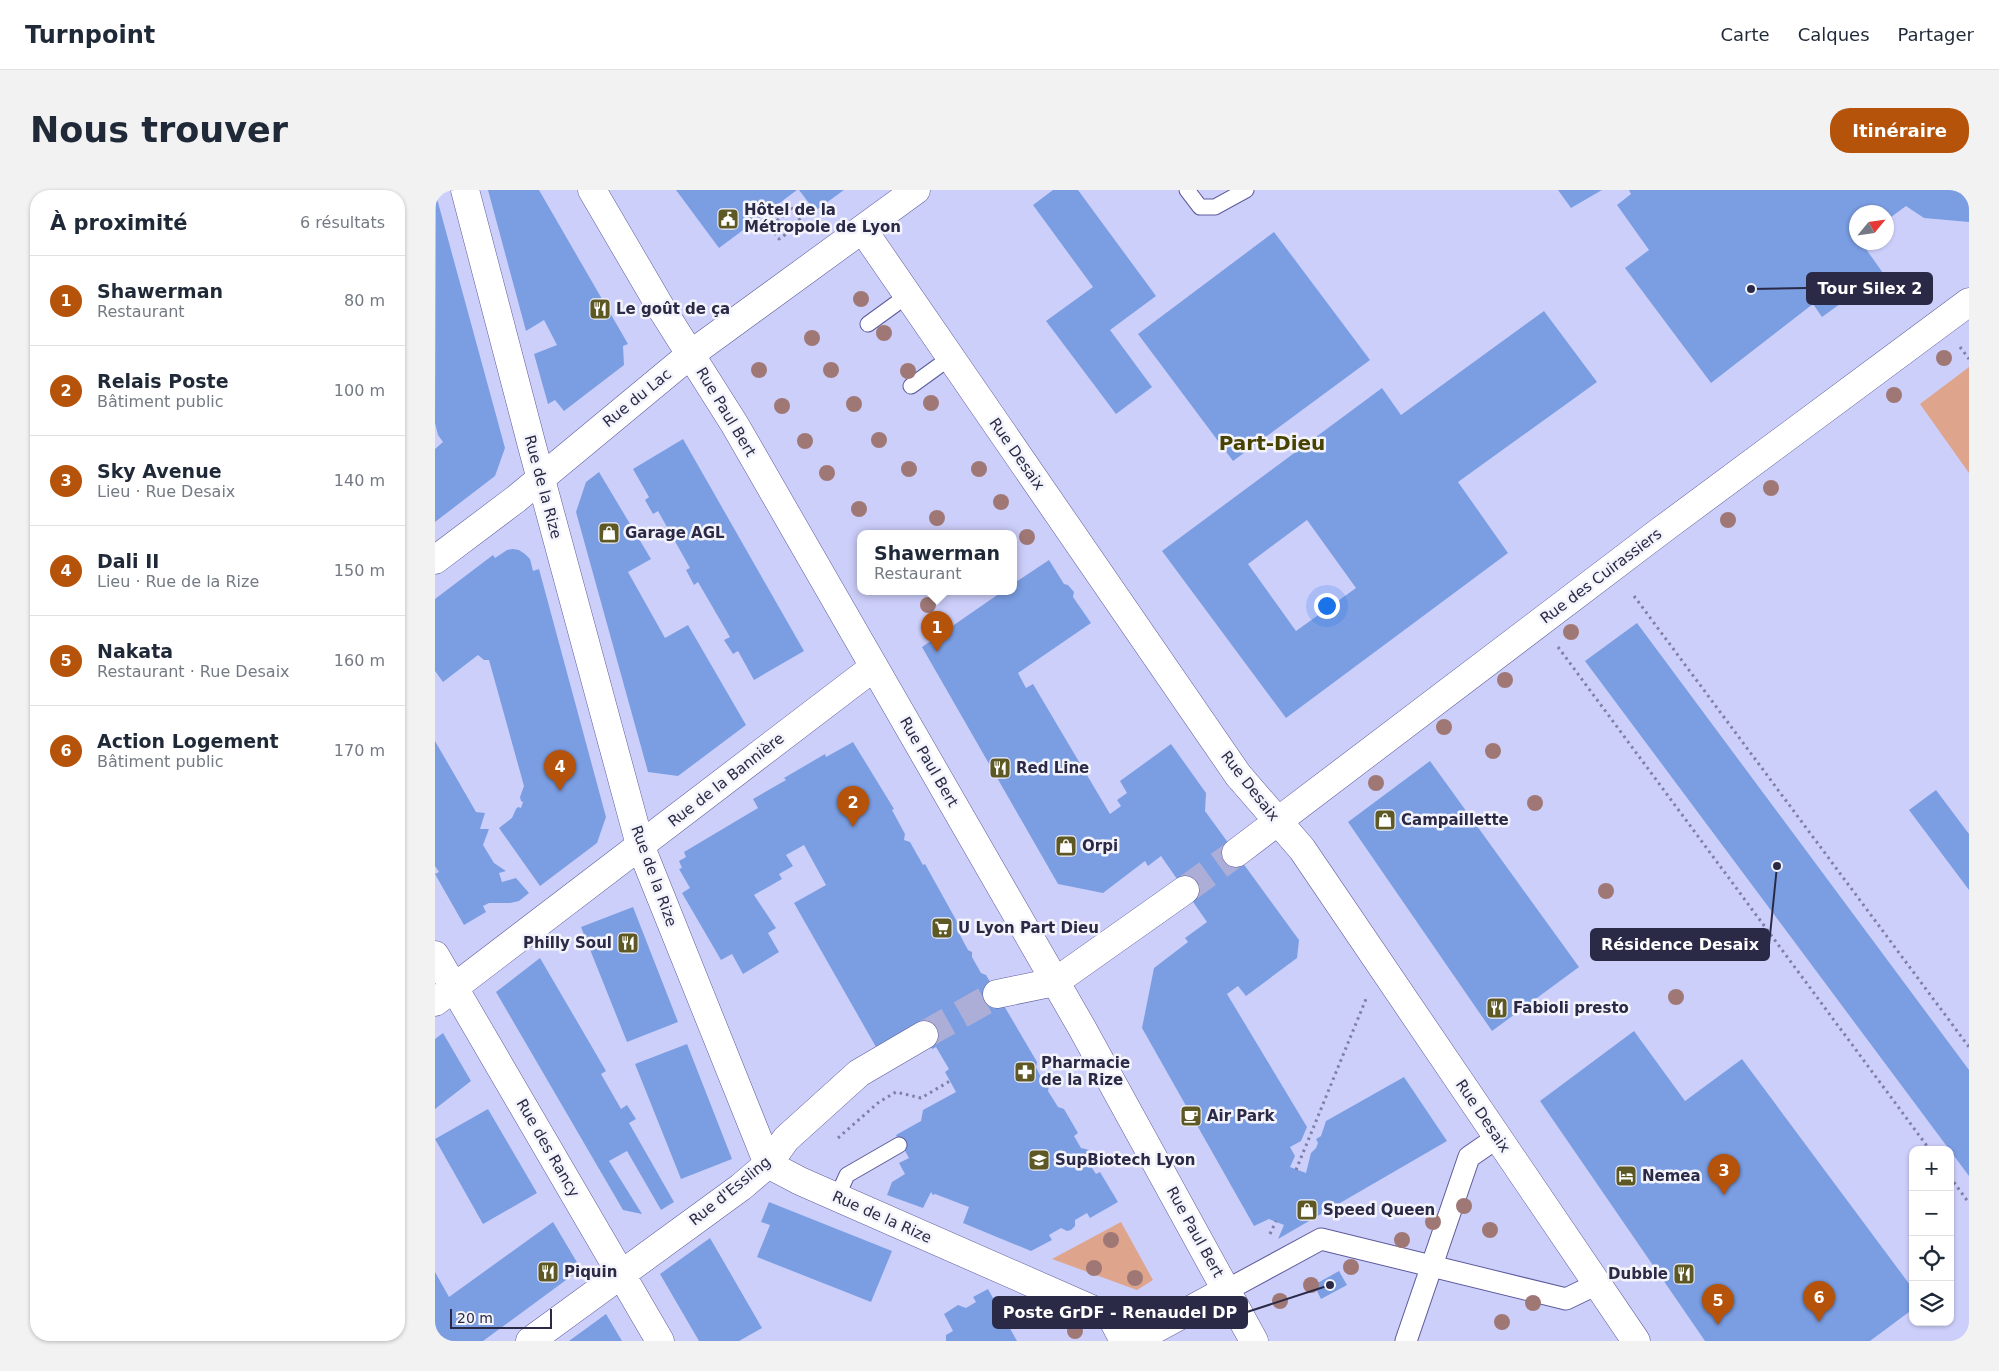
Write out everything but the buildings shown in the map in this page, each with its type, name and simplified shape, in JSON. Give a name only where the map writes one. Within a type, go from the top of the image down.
[{"type":"street","name":"Rue de la Rize","points":[[465,190],[540,478],[640,845],[768,1164],[800,1181],[1112,1318],[1124,1341]]},
{"type":"street","name":"Rue Paul Bert","points":[[592,190],[661,308],[735,425],[1082,1028],[1255,1341]]},
{"type":"street","name":"Rue du Lac","points":[[435,560],[516,498],[691,354],[917,190]]},
{"type":"street","name":"Rue Desaix","points":[[863,230],[1238,775],[1302,849],[1636,1341]]},
{"type":"street","name":"Rue des Cuirassiers","points":[[1236,853],[1540,622],[1969,302]]},
{"type":"street","name":"Rue de la Bannière","points":[[444,995],[874,667]]},
{"type":"street","points":[[997,994],[1055,982],[1185,890]]},
{"type":"street","name":"Rue des Rancy","points":[[435,955],[444,995],[622,1274],[660,1341]]},
{"type":"street","name":"Rue d'Essling","points":[[530,1341],[741,1187],[768,1164],[786,1139],[859,1073],[924,1035]]},
{"type":"street","points":[[1405,1341],[1469,1157],[1498,1137]]},
{"type":"street","points":[[1133,1341],[1321,1239],[1566,1299],[1597,1284]]},
{"type":"lane","points":[[1187,190],[1200,207],[1215,207],[1246,190]]},
{"type":"lane","points":[[868,324],[908,295]]},
{"type":"lane","points":[[911,386],[951,357]]},
{"type":"lane","points":[[837,1197],[847,1175],[899,1145]]},
{"type":"path","points":[[784,215],[770,226],[779,240],[802,222],[791,207]]},
{"type":"path","points":[[1634,596],[1969,1047]]},
{"type":"path","points":[[1540,622],[1927,1146]]},
{"type":"path","points":[[1296,1170],[1357,1023]]},
{"type":"path","points":[[831,1144],[879,1102],[897,1092],[921,1098],[950,1081]]},
{"type":"path","points":[[1954,1182],[1969,1203]]},
{"type":"shaded area","points":[[1969,367],[1969,473],[1920,404]]},
{"type":"shaded area","points":[[1121,1222],[1153,1280],[1137,1290],[1052,1259]]},
{"type":"tunnel","points":[[1185,890],[1236,853]]},
{"type":"tunnel","points":[[924,1035],[997,994]]},
{"type":"place","name":"Hôtel de la Métropole de Lyon","points":[[728,219]]},
{"type":"place","name":"Tour Silex 2","points":[[1751,289]]},
{"type":"place","name":"Le goût de ça","points":[[600,309]]},
{"type":"place","name":"Garage AGL","points":[[609,533]]},
{"type":"place","name":"Shawerman","points":[[937,652]]},
{"type":"place","name":"Red Line","points":[[1000,768]]},
{"type":"place","name":"Dali II","points":[[560,791]]},
{"type":"place","name":"Campaillette","points":[[1385,820]]},
{"type":"place","name":"Relais Poste","points":[[853,827]]},
{"type":"place","name":"Orpi","points":[[1066,846]]},
{"type":"place","name":"Résidence Desaix","points":[[1777,866]]},
{"type":"place","name":"U Lyon Part Dieu","points":[[942,928]]},
{"type":"place","name":"Philly Soul","points":[[628,943]]},
{"type":"place","name":"Fabioli presto","points":[[1497,1008]]},
{"type":"place","name":"Pharmacie de la Rize","points":[[1025,1072]]},
{"type":"place","name":"Air Park","points":[[1191,1116]]},
{"type":"place","name":"SupBiotech Lyon","points":[[1039,1160]]},
{"type":"place","name":"Nemea","points":[[1626,1176]]},
{"type":"place","name":"Sky Avenue","points":[[1724,1195]]},
{"type":"place","name":"Speed Queen","points":[[1307,1210]]},
{"type":"place","name":"Piquin","points":[[548,1272]]},
{"type":"place","name":"Dubble","points":[[1684,1274]]},
{"type":"place","name":"Poste GrDF - Renaudel DP","points":[[1330,1285]]},
{"type":"place","name":"Action Logement","points":[[1819,1322]]},
{"type":"place","name":"Nakata","points":[[1718,1325]]},
{"type":"district","name":"Part-Dieu","points":[[1272,443]]}]
